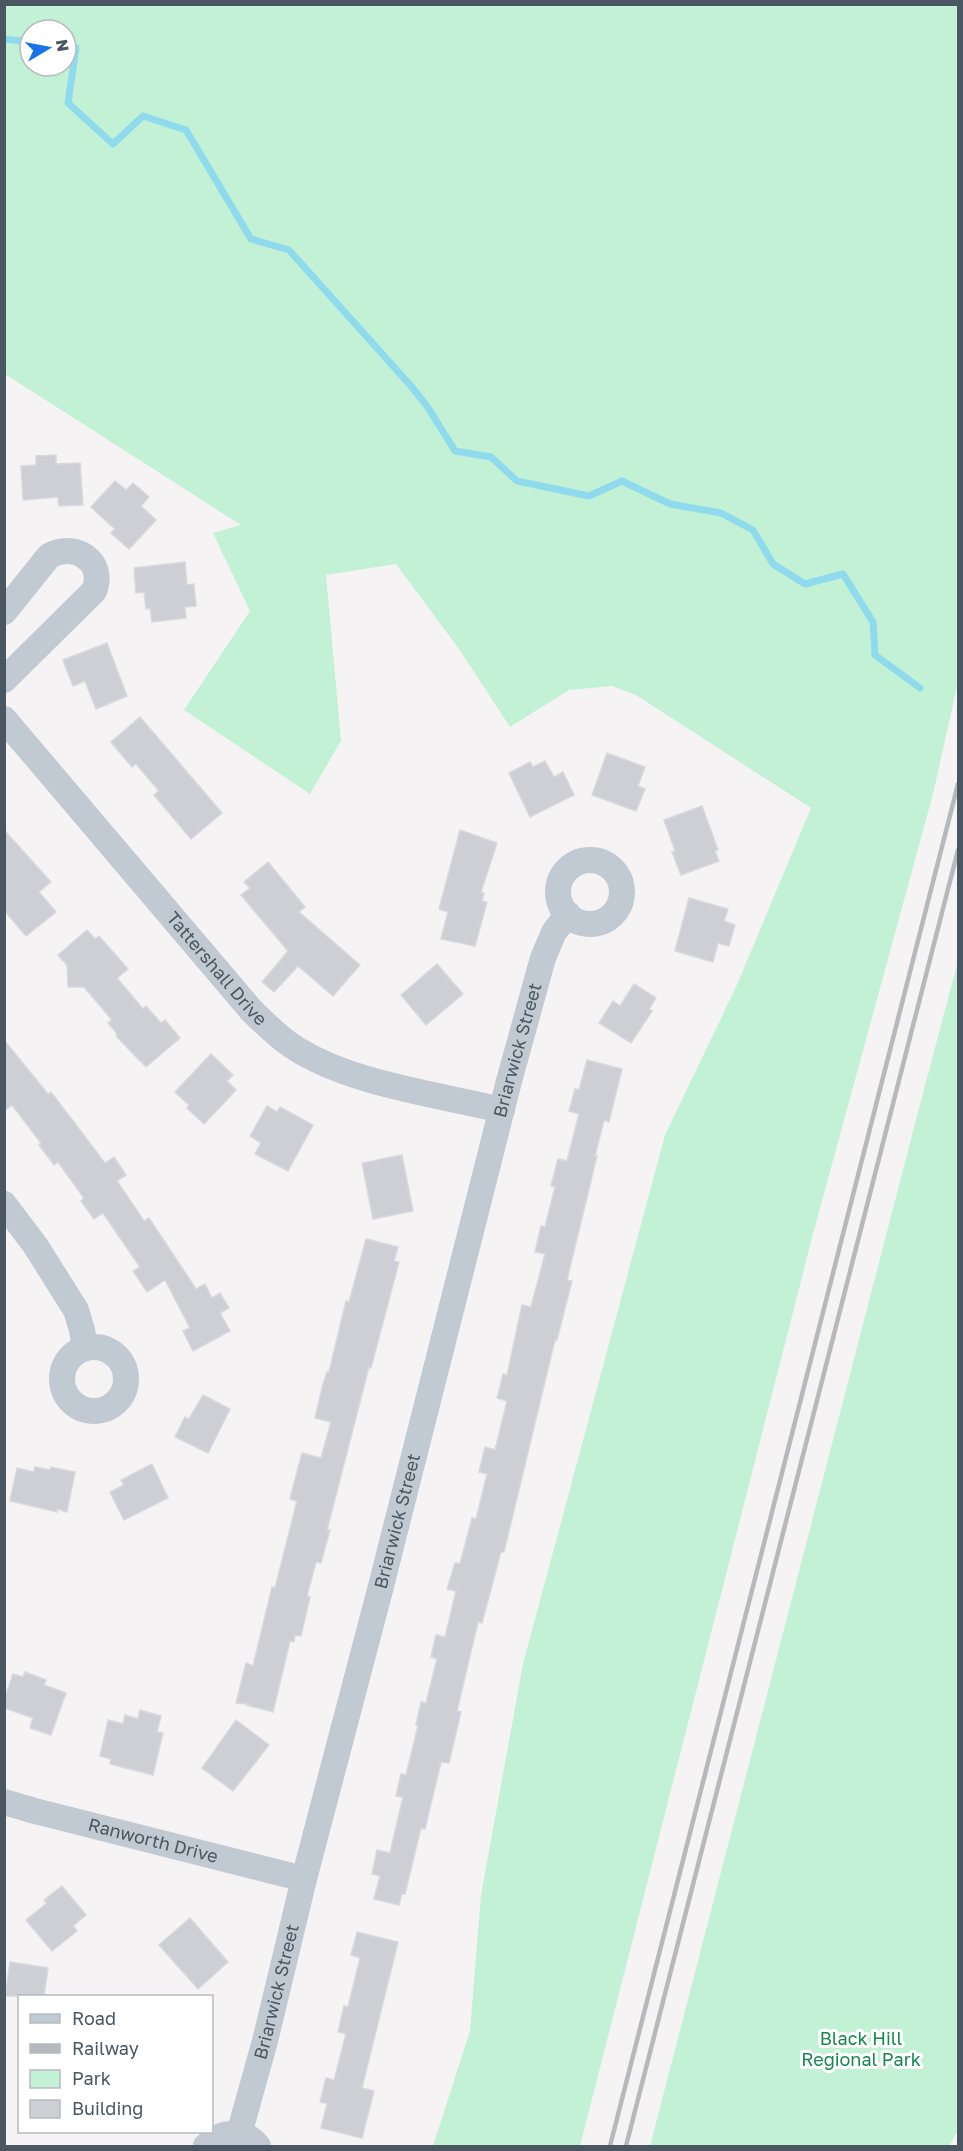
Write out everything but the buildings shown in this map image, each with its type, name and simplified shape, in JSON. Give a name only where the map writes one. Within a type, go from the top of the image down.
[{"type":"street","points":[[4,612],[49,556],[56,552],[75,551],[84,555],[94,568],[97,584],[94,591],[4,680]]},
{"type":"street","name":"Tattershall Drive","points":[[4,719],[251,1010],[281,1038],[317,1059],[358,1075],[393,1086],[502,1110]]},
{"type":"street","name":"Briarwick Street","points":[[248,2140],[265,2041],[304,1879],[378,1599],[502,1110],[543,958],[554,932],[568,914]]},
{"type":"street","points":[[4,1204],[35,1245],[76,1310],[85,1348]]},
{"type":"street","name":"Ranworth Drive","points":[[4,1802],[35,1812],[304,1879]]},
{"type":"street","points":[[206,2146],[223,2134],[248,2140]]},
{"type":"green space","points":[[4,5],[958,5],[958,682],[933,794],[813,1234],[580,2146],[433,2146],[470,2031],[481,1895],[523,1664],[665,1135],[736,987],[811,808],[636,695],[612,686],[569,690],[510,727],[459,649],[396,564],[326,575],[341,741],[310,794],[184,710],[250,611],[213,533],[241,525],[5,374]]},
{"type":"green space","name":"Black Hill Regional Park","points":[[958,961],[958,2130],[949,2146],[650,2146],[918,1112]]},
{"type":"waterway","points":[[4,39],[18,41]]},
{"type":"waterway","points":[[72,78],[68,103],[113,144],[143,116],[186,130],[251,239],[289,250],[411,386],[427,406],[455,451],[491,457],[517,481],[589,496],[622,481],[670,504],[721,513],[753,530],[773,564],[805,584],[843,574],[873,622],[875,655],[920,688]]},
{"type":"railway","points":[[610,2146],[958,784]]},
{"type":"railway","points":[[626,2146],[958,850]]}]
